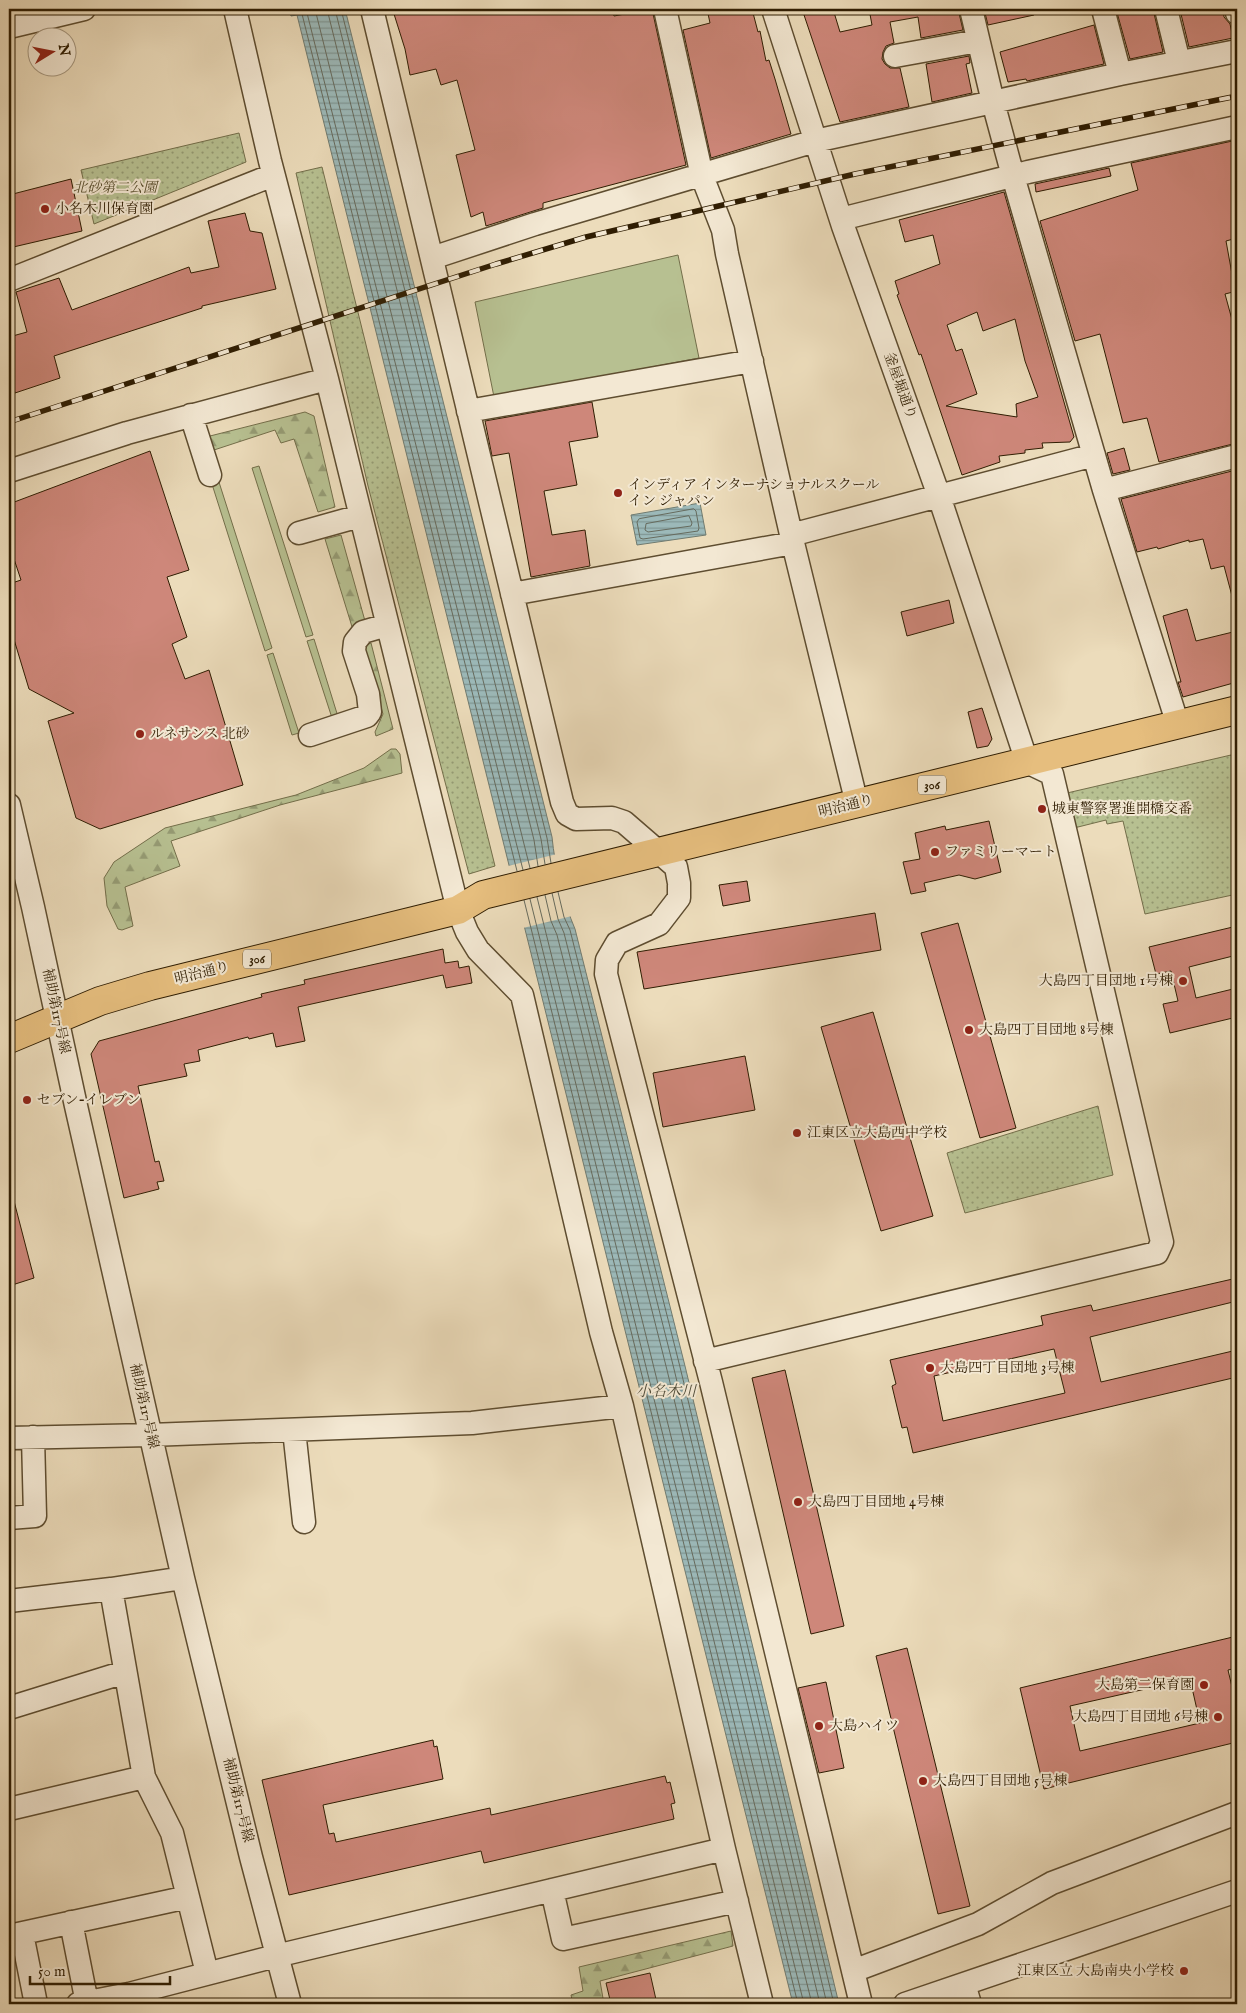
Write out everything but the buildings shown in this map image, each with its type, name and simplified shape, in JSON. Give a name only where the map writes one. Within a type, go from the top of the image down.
[{"type":"main road","name":"明治通り","points":[[667,860],[857,804],[1237,710]]},
{"type":"main road","name":"明治通り","points":[[9,1039],[100,1001],[150,986],[629,869],[1052,774],[1237,728]]},
{"type":"street","points":[[9,27],[84,9]]},
{"type":"street","points":[[234,9],[273,176],[326,379],[458,910],[467,932],[478,950],[522,995],[601,1332],[622,1406],[724,1849],[762,2004]]},
{"type":"street","points":[[375,9],[468,411],[562,802],[567,814],[576,819],[612,818],[624,822],[633,828],[667,860],[680,883],[679,898],[659,924],[616,943],[607,960],[606,974],[705,1361],[861,2004]]},
{"type":"street","points":[[665,9],[702,176],[723,230],[792,539],[857,804]]},
{"type":"street","name":"釜屋堀通り","points":[[773,9],[841,220],[939,496],[1028,762]]},
{"type":"street","points":[[971,9],[1013,176],[1104,490],[1178,725]]},
{"type":"street","points":[[1103,9],[1120,74]]},
{"type":"street","points":[[1166,9],[1179,62]]},
{"type":"street","points":[[1236,9],[1237,13]]},
{"type":"street","points":[[895,56],[978,41]]},
{"type":"street","points":[[432,258],[535,224],[816,141],[1120,74],[1237,51]]},
{"type":"street","points":[[841,220],[1013,176],[1237,127]]},
{"type":"street","points":[[9,280],[273,176]]},
{"type":"street","points":[[468,411],[752,361]]},
{"type":"street","points":[[9,471],[127,433],[326,379]]},
{"type":"street","points":[[191,415],[210,475]]},
{"type":"street","points":[[512,594],[792,539],[939,496],[1094,455]]},
{"type":"street","points":[[1104,490],[1237,456]]},
{"type":"street","points":[[299,533],[360,516]]},
{"type":"street","points":[[310,736],[366,716],[370,712],[368,694],[354,651],[355,642],[363,632],[387,625]]},
{"type":"street","points":[[705,1361],[1157,1253],[1162,1242],[1052,774],[1028,762]]},
{"type":"street","name":"補助第117号線","points":[[9,806],[12,835],[58,1018],[78,1115],[183,1578],[276,1956],[290,2004]]},
{"type":"street","points":[[9,1438],[472,1424],[622,1406]]},
{"type":"street","points":[[294,1430],[304,1522]]},
{"type":"street","points":[[9,1518],[35,1516],[34,1437]]},
{"type":"street","points":[[9,1601],[183,1578]]},
{"type":"street","points":[[111,1589],[124,1672],[144,1777],[172,1833],[207,1973]]},
{"type":"street","points":[[9,1708],[124,1672]]},
{"type":"street","points":[[9,1809],[144,1777]]},
{"type":"street","points":[[853,1971],[978,1924],[1052,1883],[1237,1813]]},
{"type":"street","points":[[72,1922],[82,2003],[129,1994],[276,1956],[724,1849]]},
{"type":"street","points":[[552,1890],[563,1939],[737,1901]]},
{"type":"street","points":[[905,2004],[967,1994],[1237,1891]]},
{"type":"street","points":[[36,2004],[15,1935],[188,1897]]},
{"type":"green space","name":"北砂第二公園","points":[[239,133],[246,162],[94,224],[81,170]]},
{"type":"green space","points":[[322,167],[495,866],[469,874],[368,486],[296,173]]},
{"type":"green space","points":[[678,255],[699,358],[494,397],[475,302]]},
{"type":"green space","points":[[305,412],[314,416],[335,507],[318,512],[294,439],[281,443],[275,430],[214,450],[210,436]]},
{"type":"green space","points":[[259,466],[313,635],[306,637],[252,468]]},
{"type":"green space","points":[[218,479],[272,648],[265,651],[211,481]]},
{"type":"green space","points":[[341,535],[365,621],[353,630],[325,539]]},
{"type":"green space","points":[[314,639],[339,720],[333,721],[307,641]]},
{"type":"green space","points":[[371,643],[393,729],[376,736],[375,732],[383,714],[364,651],[366,645]]},
{"type":"green space","points":[[273,653],[299,733],[292,735],[267,655]]},
{"type":"green space","points":[[391,749],[396,749],[400,754],[402,773],[280,805],[171,841],[180,866],[125,887],[133,926],[122,930],[118,929],[107,906],[104,878],[114,862],[165,828],[296,795],[364,768]]},
{"type":"green space","points":[[1231,755],[1233,759],[1237,760],[1237,894],[1145,914],[1123,821],[1107,824],[1106,820],[1074,828],[1067,793]]},
{"type":"green space","points":[[1098,1106],[1113,1175],[965,1213],[947,1153]]},
{"type":"green space","points":[[731,1931],[733,1946],[600,1981],[604,2004],[573,2004],[571,1995],[583,1991],[579,1967]]},
{"type":"water","name":"小名木川","points":[[289,9],[345,9],[552,837],[560,884],[575,929],[685,1366],[839,2004],[793,2004],[297,15],[291,16]]},
{"type":"water","points":[[700,503],[706,535],[637,545],[631,515]]},
{"type":"pier","points":[[557,854],[572,916],[523,928],[508,866]]},
{"type":"railway","points":[[9,422],[496,264],[586,237],[855,174],[1237,96]]},
{"type":"place","name":"小名木川保育園","points":[[45,209]]},
{"type":"place","name":"インディア インターナショナルスクール イン ジャパン","points":[[618,493]]},
{"type":"place","name":"ルネサンス 北砂","points":[[140,734]]},
{"type":"place","name":"城東警察署進開橋交番","points":[[1042,809]]},
{"type":"place","name":"ファミリーマート","points":[[935,852]]},
{"type":"place","name":"大島四丁目団地 1号棟","points":[[1183,981]]},
{"type":"place","name":"大島四丁目団地 8号棟","points":[[969,1030]]},
{"type":"place","name":"セブン-イレブン","points":[[27,1100]]},
{"type":"place","name":"江東区立大島西中学校","points":[[797,1133]]},
{"type":"place","name":"大島四丁目団地 3号棟","points":[[930,1368]]},
{"type":"place","name":"大島四丁目団地 4号棟","points":[[798,1502]]},
{"type":"place","name":"大島第二保育園","points":[[1204,1685]]},
{"type":"place","name":"大島四丁目団地 6号棟","points":[[1218,1717]]},
{"type":"place","name":"大島ハイツ","points":[[819,1726]]},
{"type":"place","name":"大島四丁目団地 5号棟","points":[[923,1781]]},
{"type":"place","name":"江東区立 大島南央小学校","points":[[1184,1971]]}]
